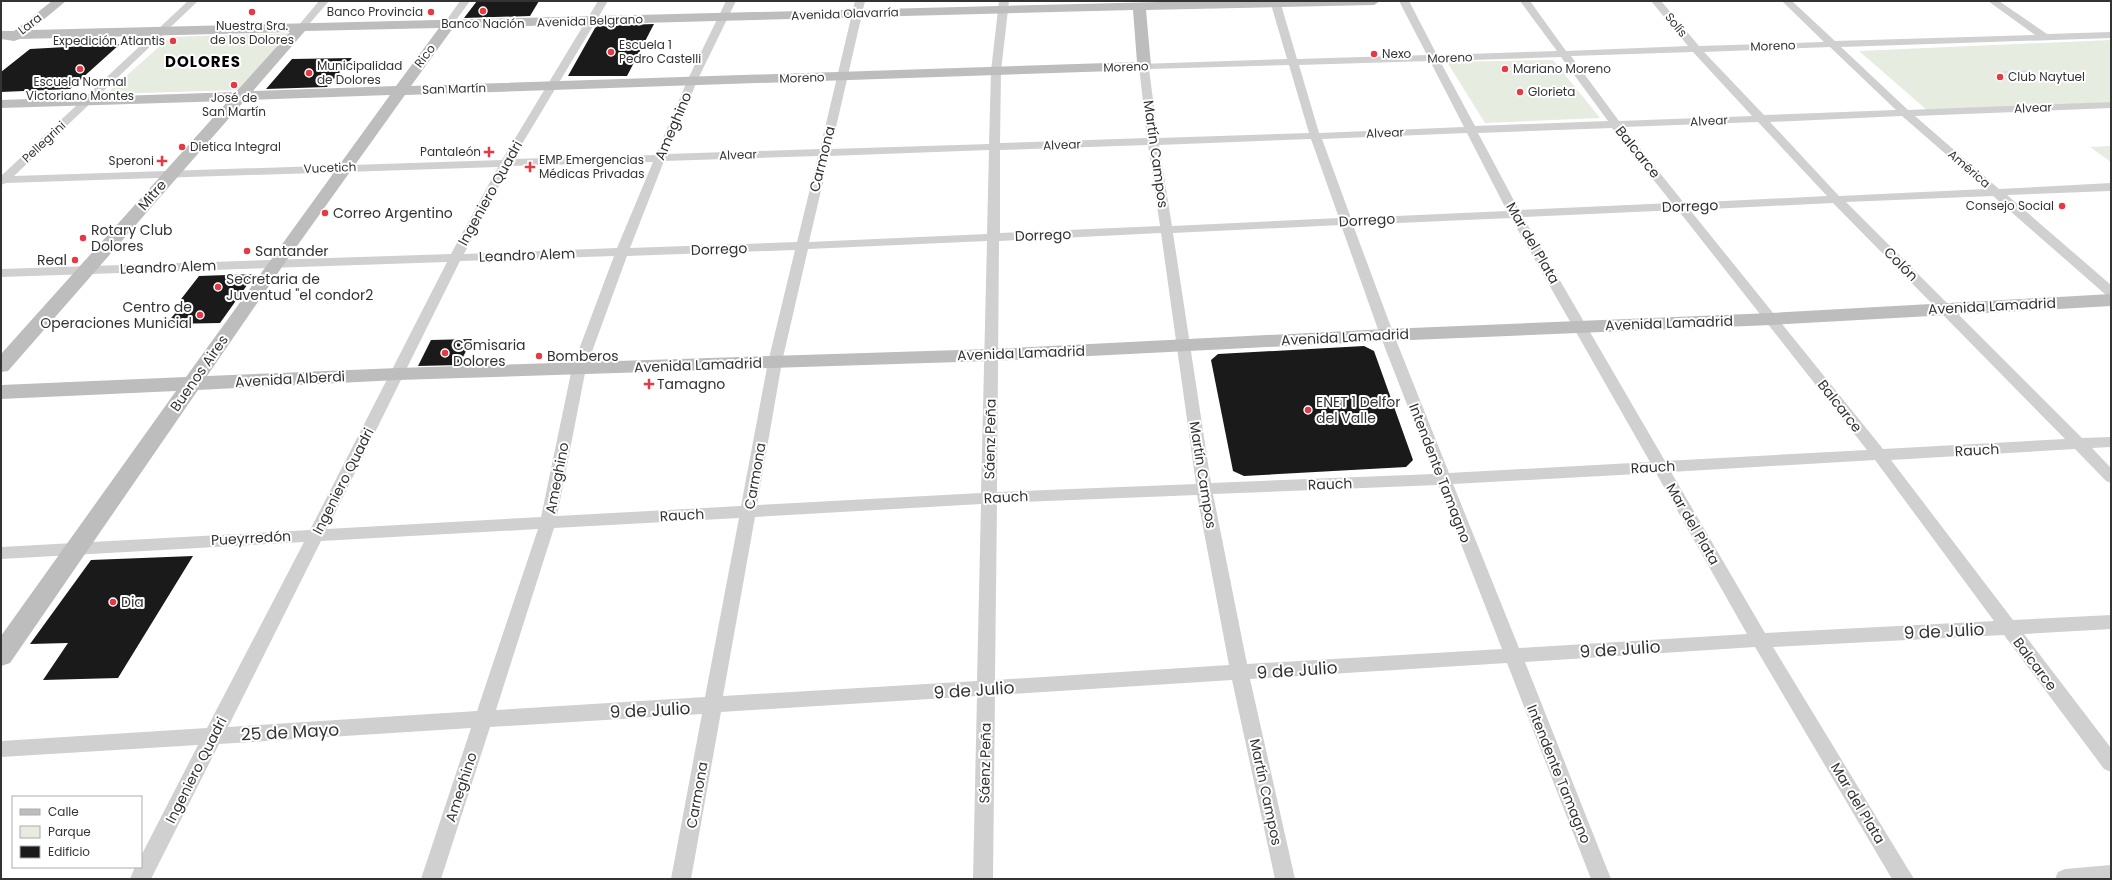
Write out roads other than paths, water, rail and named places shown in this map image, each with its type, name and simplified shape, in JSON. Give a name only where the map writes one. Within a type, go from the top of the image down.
[{"type":"main road","name":"Lara","points":[[1,47],[60,1]]},
{"type":"main road","name":"Avenida Olavarría","points":[[724,17],[859,7],[1374,1]]},
{"type":"main road","points":[[1138,4],[1144,66]]},
{"type":"main road","name":"Avenida Belgrano","points":[[1,35],[724,17]]},
{"type":"main road","name":"Rico","points":[[399,91],[448,25]]},
{"type":"main road","name":"Mitre","points":[[1,366],[301,28]]},
{"type":"main road","name":"Moreno","points":[[692,81],[1144,66]]},
{"type":"main road","name":"San Martín","points":[[1,104],[692,81]]},
{"type":"main road","name":"Buenos Aires","points":[[1,656],[275,264],[346,168],[399,91]]},
{"type":"main road","name":"Avenida Lamadrid","points":[[578,368],[991,355],[1386,335],[1771,319],[1945,308],[2111,300]]},
{"type":"main road","name":"Avenida Alberdi","points":[[1,392],[398,374],[578,368]]},
{"type":"street","name":"Pellegrini","points":[[2,181],[193,1]]},
{"type":"street","points":[[301,28],[324,1]]},
{"type":"street","name":"Rico","points":[[448,25],[465,1]]},
{"type":"street","name":"Ingeniero Quadri","points":[[140,879],[398,374],[454,258],[505,164],[603,1]]},
{"type":"street","name":"Ameghino","points":[[431,879],[548,522],[578,368],[622,252],[692,81],[731,1]]},
{"type":"street","name":"Mar del Plata","points":[[1404,1],[1515,214],[1760,640],[1904,879]]},
{"type":"street","name":"Balcarce","points":[[1525,1],[1616,125],[1880,456],[2007,627],[2111,763]]},
{"type":"street","name":"Solís","points":[[1656,1],[1695,48]]},
{"type":"street","name":"América","points":[[1787,1],[1830,44],[1905,113],[2111,292]]},
{"type":"street","points":[[1993,1],[2046,37]]},
{"type":"street","name":"Intendente Tamagno","points":[[1275,2],[1315,136],[1386,335],[1600,879]]},
{"type":"street","name":"Sáenz Peña","points":[[983,879],[994,147],[996,71],[1004,5]]},
{"type":"street","name":"Carmona","points":[[681,879],[775,362],[801,246],[859,7]]},
{"type":"street","name":"Moreno","points":[[1144,66],[1434,58],[2111,35]]},
{"type":"street","name":"Colón","points":[[1695,48],[1837,200],[2111,476]]},
{"type":"street","name":"Martín Campos","points":[[1144,66],[1153,141],[1185,346],[1204,489],[1240,674],[1285,879]]},
{"type":"street","name":"Alvear","points":[[660,158],[1315,136],[2111,105]]},
{"type":"street","name":"Vucetich","points":[[2,181],[171,173],[505,164],[660,158]]},
{"type":"street","name":"Dorrego","points":[[622,252],[801,246],[993,236],[1167,231],[1346,221],[2111,187]]},
{"type":"street","name":"Leandro Alem","points":[[1,273],[622,252]]},
{"type":"street","name":"Rauch","points":[[548,522],[989,498],[1443,479],[1660,466],[1880,456],[2111,442]]},
{"type":"street","name":"Pueyrredón","points":[[1,553],[548,522]]},
{"type":"street","name":"9 de Julio","points":[[483,720],[1240,674],[1760,640],[2111,622]]},
{"type":"street","name":"25 de Mayo","points":[[1,749],[483,720]]},
{"type":"street","points":[[2065,879],[2111,875]]},
{"type":"water","points":[[2026,70],[2034,76],[2010,77],[2002,71]]},
{"type":"place","name":"Banco Nación","points":[[483,11]]},
{"type":"place","name":"Nuestra Sra. de los Dolores","points":[[252,12]]},
{"type":"place","name":"Banco Provincia","points":[[431,12]]},
{"type":"place","name":"Expedición Atlantis","points":[[173,41]]},
{"type":"place","name":"Escuela 1 Pedro Castelli","points":[[611,52]]},
{"type":"place","name":"Nexo","points":[[1374,54]]},
{"type":"place","name":"Escuela Normal Victoriano Montes","points":[[80,69]]},
{"type":"place","name":"Mariano Moreno","points":[[1505,69]]},
{"type":"place","name":"Municipalidad de Dolores","points":[[309,73]]},
{"type":"place","name":"Club Naytuel","points":[[2000,77]]},
{"type":"place","name":"José de San Martín","points":[[234,85]]},
{"type":"place","name":"Glorieta","points":[[1520,92]]},
{"type":"place","name":"Dietica Integral","points":[[182,147]]},
{"type":"place","name":"Pantaleón","points":[[489,152]]},
{"type":"place","name":"Speroni","points":[[162,161]]},
{"type":"place","name":"EMP Emergencias Médicas Privadas","points":[[530,167]]},
{"type":"place","name":"Consejo Social","points":[[2062,206]]},
{"type":"place","name":"Correo Argentino","points":[[325,213]]},
{"type":"place","name":"Rotary Club Dolores","points":[[83,238]]},
{"type":"place","name":"Santander","points":[[247,251]]},
{"type":"place","name":"Real","points":[[75,260]]},
{"type":"place","name":"Secretaria de Juventud \"el condor2","points":[[218,287]]},
{"type":"place","name":"Centro de Operaciones Municial","points":[[200,315]]},
{"type":"place","name":"Comisaria Dolores","points":[[445,353]]},
{"type":"place","name":"Bomberos","points":[[539,356]]},
{"type":"place","name":"Tamagno","points":[[649,384]]},
{"type":"place","name":"ENET 1 Delfor del Valle","points":[[1308,410]]},
{"type":"place","name":"Dia","points":[[113,602]]},
{"type":"district","name":"DOLORES","points":[[203,62]]}]
